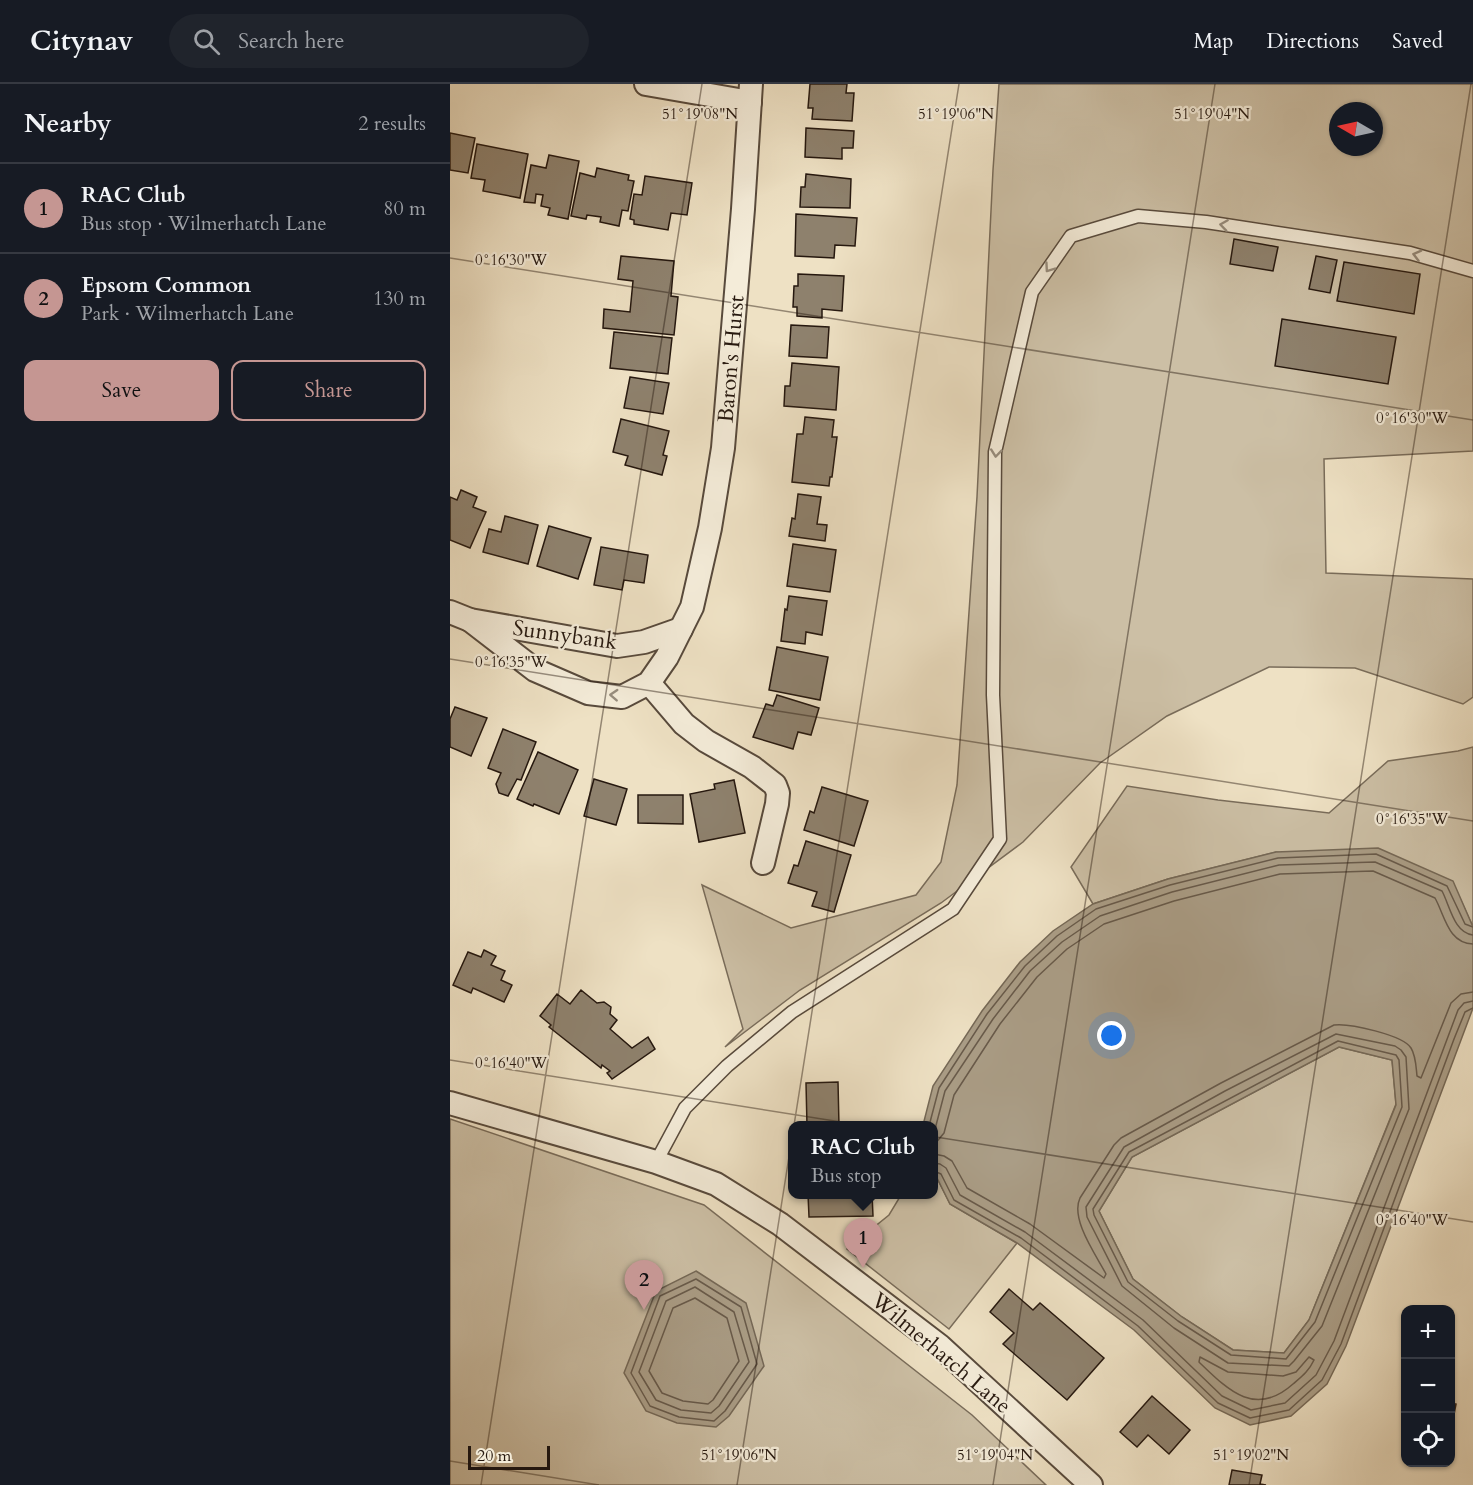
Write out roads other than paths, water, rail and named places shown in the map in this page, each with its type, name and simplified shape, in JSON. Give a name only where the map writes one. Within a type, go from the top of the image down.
[{"type":"street","points":[[646,84],[751,93]]},
{"type":"street","name":"Baron's Hurst","points":[[681,629],[692,607],[710,528],[723,448],[751,93]]},
{"type":"street","name":"Sunnybank","points":[[460,616],[617,646],[644,642],[681,629]]},
{"type":"street","name":"Sunnybank","points":[[460,616],[535,670],[588,693],[622,697],[649,683],[667,657],[681,629]]},
{"type":"street","points":[[649,683],[684,724],[706,741],[752,767],[775,785],[778,793],[777,804],[763,863]]},
{"type":"street","name":"Wilmerhatch Lane","points":[[450,1103],[656,1162],[716,1184],[780,1224],[940,1346],[1091,1485]]},
{"type":"lane","points":[[656,1162],[684,1108],[727,1066],[792,1012],[953,909],[1000,839],[993,694],[995,452],[1032,292],[1071,236],[1138,216],[1184,220],[1410,253],[1473,271]]},
{"type":"water","points":[[1378,848],[1453,881],[1473,927],[1473,1008],[1346,1346],[1327,1384],[1291,1416],[1250,1425],[1215,1408],[1134,1330],[1017,1243],[950,1204],[938,1180],[938,1121],[924,1121],[933,1086],[982,1011],[1020,962],[1053,931],[1093,904],[1168,879],[1276,852]],"holes":[[[1339,1047],[1392,1060],[1396,1105],[1309,1320],[1284,1353],[1233,1350],[1182,1317],[1133,1279],[1099,1211],[1132,1157]]]},
{"type":"water","points":[[696,1271],[746,1303],[764,1366],[729,1416],[716,1427],[677,1423],[646,1411],[624,1373],[656,1291]]},
{"type":"place","name":"RAC Club","points":[[863,1268]]},
{"type":"place","name":"Epsom Common","points":[[644,1310]]}]
